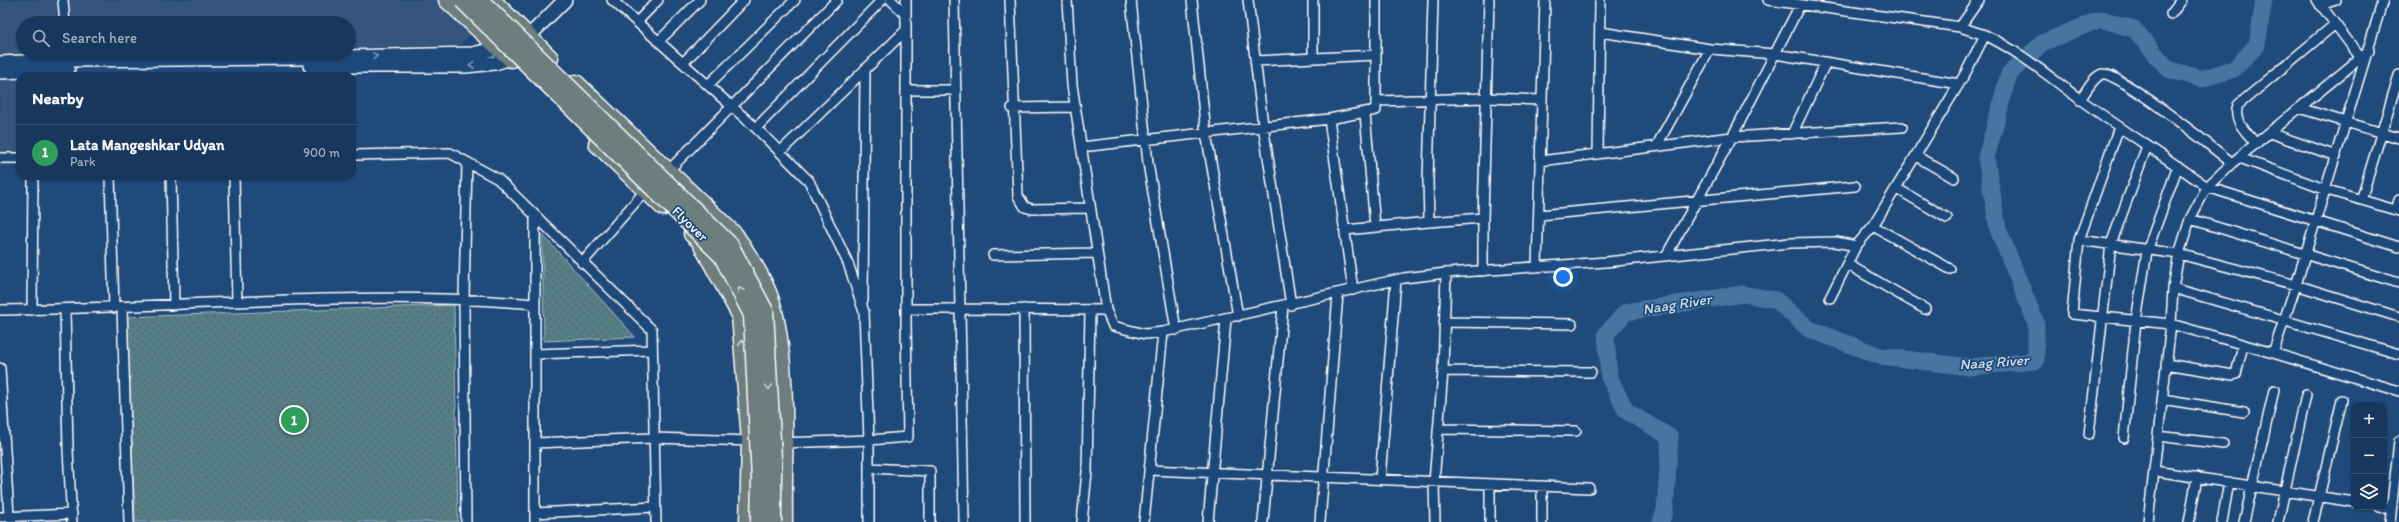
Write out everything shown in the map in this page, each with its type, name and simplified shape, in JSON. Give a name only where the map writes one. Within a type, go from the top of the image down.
[{"type":"highway","points":[[448,0],[505,53],[645,192],[699,240],[740,315],[750,441],[748,522]]},
{"type":"highway","name":"Flyover","points":[[462,0],[722,256],[752,315],[760,480],[759,522]]},
{"type":"highway","name":"Flyover","points":[[480,0],[730,245],[765,311],[773,459],[773,522]]},
{"type":"highway","points":[[492,0],[735,235],[755,264],[774,310],[781,369],[784,522]]},
{"type":"main road","points":[[0,72],[25,70],[68,60],[317,71],[465,66],[505,53],[534,41],[564,0]]},
{"type":"main road","points":[[356,56],[505,53]]},
{"type":"main road","points":[[0,63],[25,70]]},
{"type":"street","points":[[63,0],[64,16]]},
{"type":"street","points":[[613,0],[756,128],[809,181],[848,263],[863,308]]},
{"type":"street","points":[[636,22],[658,0]]},
{"type":"street","points":[[659,41],[700,0]]},
{"type":"street","points":[[683,63],[744,0]]},
{"type":"street","points":[[708,85],[795,0]]},
{"type":"street","points":[[669,170],[837,0]]},
{"type":"street","points":[[756,128],[882,0]]},
{"type":"street","points":[[891,0],[906,15]]},
{"type":"street","points":[[535,443],[653,438],[750,441],[783,444],[908,437],[906,310],[906,0]]},
{"type":"street","points":[[954,0],[964,522]]},
{"type":"street","points":[[1010,0],[1012,108],[1018,196],[1025,207],[1032,209],[1089,208]]},
{"type":"street","points":[[1067,0],[1075,107],[1089,208],[1106,310],[1113,326],[1145,334],[1176,330],[1396,280],[1446,273],[1666,256],[1790,243],[1836,242],[1856,246]]},
{"type":"street","points":[[1131,0],[1145,141],[1176,330]]},
{"type":"street","points":[[1192,0],[1206,133],[1238,316]]},
{"type":"street","points":[[1248,0],[1287,306],[1267,475],[1263,522]]},
{"type":"street","points":[[1313,0],[1313,58]]},
{"type":"street","points":[[1081,147],[1145,141],[1263,125],[1329,119],[1365,114],[1376,110],[1376,0]]},
{"type":"street","points":[[1429,222],[1433,0]]},
{"type":"street","points":[[1482,271],[1489,0]]},
{"type":"street","points":[[1537,267],[1545,0]]},
{"type":"street","points":[[1598,154],[1600,0]]},
{"type":"street","points":[[1768,0],[1960,27],[1985,35],[2007,46],[2042,69],[2080,100],[2207,187],[2399,247]]},
{"type":"street","points":[[1836,10],[1839,0]]},
{"type":"street","points":[[1960,27],[1979,0]]},
{"type":"street","points":[[2171,14],[2182,0]]},
{"type":"street","points":[[2336,0],[2319,2],[2334,25],[2360,57]]},
{"type":"street","points":[[2273,353],[2296,285],[2324,189],[2347,122],[2383,0]]},
{"type":"street","points":[[1666,256],[1732,137],[1800,5]]},
{"type":"street","points":[[2256,144],[2237,120],[2235,113],[2238,105],[2334,25]]},
{"type":"street","points":[[780,152],[906,30]]},
{"type":"street","points":[[1600,32],[1710,49],[1775,54],[1959,84]]},
{"type":"street","points":[[1830,298],[1856,246],[1873,226],[1916,156],[1959,84],[1985,35]]},
{"type":"street","points":[[1657,146],[1710,49]]},
{"type":"street","points":[[2148,522],[2171,324],[2173,288],[2178,254],[2190,218],[2207,187],[2232,163],[2369,51]]},
{"type":"street","points":[[1255,61],[1376,55]]},
{"type":"street","points":[[1792,134],[1826,62]]},
{"type":"street","points":[[865,69],[863,308],[869,440],[868,522]]},
{"type":"street","points":[[2080,100],[2095,79],[2102,74],[2108,75],[2147,98],[2232,163]]},
{"type":"street","points":[[2361,200],[2399,75]]},
{"type":"street","points":[[906,90],[956,90]]},
{"type":"street","points":[[1376,101],[1486,98],[1542,100]]},
{"type":"street","points":[[1012,108],[1075,107]]},
{"type":"street","points":[[2299,108],[2399,138]]},
{"type":"street","points":[[1365,114],[1374,226]]},
{"type":"street","points":[[1329,119],[1353,290]]},
{"type":"street","points":[[1540,161],[1732,137],[1902,127]]},
{"type":"street","points":[[2119,127],[2079,240],[2072,314],[2171,324],[2399,390]]},
{"type":"street","points":[[2270,133],[2336,156]]},
{"type":"street","points":[[2089,434],[2112,244],[2147,146]]},
{"type":"street","points":[[356,155],[450,153],[498,179],[652,330],[653,438],[656,522]]},
{"type":"street","points":[[1916,156],[1954,178]]},
{"type":"street","points":[[0,158],[16,158]]},
{"type":"street","points":[[2240,158],[2324,189],[2397,211],[2399,200]]},
{"type":"street","points":[[466,522],[464,298],[467,162]]},
{"type":"street","points":[[2124,438],[2136,321],[2146,251],[2178,166]]},
{"type":"street","points":[[32,310],[33,180]]},
{"type":"street","points":[[110,180],[129,522]]},
{"type":"street","points":[[171,180],[174,305]]},
{"type":"street","points":[[234,180],[237,302]]},
{"type":"street","points":[[1539,215],[1696,202],[1855,186]]},
{"type":"street","points":[[1896,188],[1947,218]]},
{"type":"street","points":[[582,263],[645,192]]},
{"type":"street","points":[[535,216],[535,518],[655,507]]},
{"type":"street","points":[[1345,230],[1374,226],[1483,218]]},
{"type":"street","points":[[2190,218],[2399,283]]},
{"type":"street","points":[[1873,226],[1950,269]]},
{"type":"street","points":[[2079,240],[2112,244],[2146,251],[2178,254],[2296,285],[2399,317]]},
{"type":"street","points":[[993,255],[1097,253]]},
{"type":"street","points":[[1847,264],[1925,308]]},
{"type":"street","points":[[1435,522],[1434,482],[1443,371],[1446,273]]},
{"type":"street","points":[[1380,479],[1396,280]]},
{"type":"street","points":[[2173,288],[2284,319],[2399,354]]},
{"type":"street","points":[[1320,522],[1338,294]]},
{"type":"street","points":[[0,310],[118,308],[237,302],[464,298],[535,304]]},
{"type":"street","points":[[0,368],[5,516],[72,518],[68,450],[65,309]]},
{"type":"street","points":[[906,310],[1106,310]]},
{"type":"street","points":[[1024,310],[1025,522]]},
{"type":"street","points":[[1082,522],[1087,472],[1090,310]]},
{"type":"street","points":[[1208,522],[1226,319]]},
{"type":"street","points":[[1444,322],[1572,324]]},
{"type":"street","points":[[1144,522],[1163,332]]},
{"type":"street","points":[[2166,364],[2233,376],[2236,374],[2243,346]]},
{"type":"street","points":[[535,354],[652,350]]},
{"type":"street","points":[[1443,371],[1591,372]]},
{"type":"street","points":[[2244,522],[2274,390]]},
{"type":"street","points":[[2278,522],[2306,395]]},
{"type":"street","points":[[2162,399],[2244,412]]},
{"type":"street","points":[[2313,522],[2318,495],[2342,400]]},
{"type":"street","points":[[1438,429],[1576,431]]},
{"type":"street","points":[[2158,436],[2223,444]]},
{"type":"street","points":[[2390,522],[2399,441]]},
{"type":"street","points":[[869,468],[930,471],[930,522]]},
{"type":"street","points":[[1149,470],[1588,488]]},
{"type":"street","points":[[2155,471],[2197,476],[2351,501]]},
{"type":"street","points":[[2188,522],[2197,476]]},
{"type":"street","points":[[2222,522],[2229,482]]},
{"type":"street","points":[[1490,484],[1490,522]]},
{"type":"street","points":[[1542,486],[1542,522]]},
{"type":"street","points":[[2387,508],[2391,509]]},
{"type":"shaded area","points":[[0,0],[503,0],[460,45],[356,48],[356,16],[16,16],[16,60],[24,60],[21,72],[16,72],[16,166],[0,166]]},
{"type":"green space","points":[[542,234],[635,337],[544,341]]},
{"type":"green space","points":[[454,305],[458,522],[135,522],[127,317]]},
{"type":"waterway","name":"Naag River","points":[[1661,522],[1665,510],[1670,437],[1626,411],[1609,377],[1606,334],[1626,312],[1743,294],[1776,300],[1809,329],[1880,356],[1969,367],[2036,361],[2036,323],[1998,229],[1986,158],[2009,74],[2042,43],[2101,19],[2134,29],[2168,69],[2201,79],[2234,69],[2257,45],[2264,0]]},
{"type":"place","name":"Lata Mangeshkar Udyan","points":[[294,420]]}]
